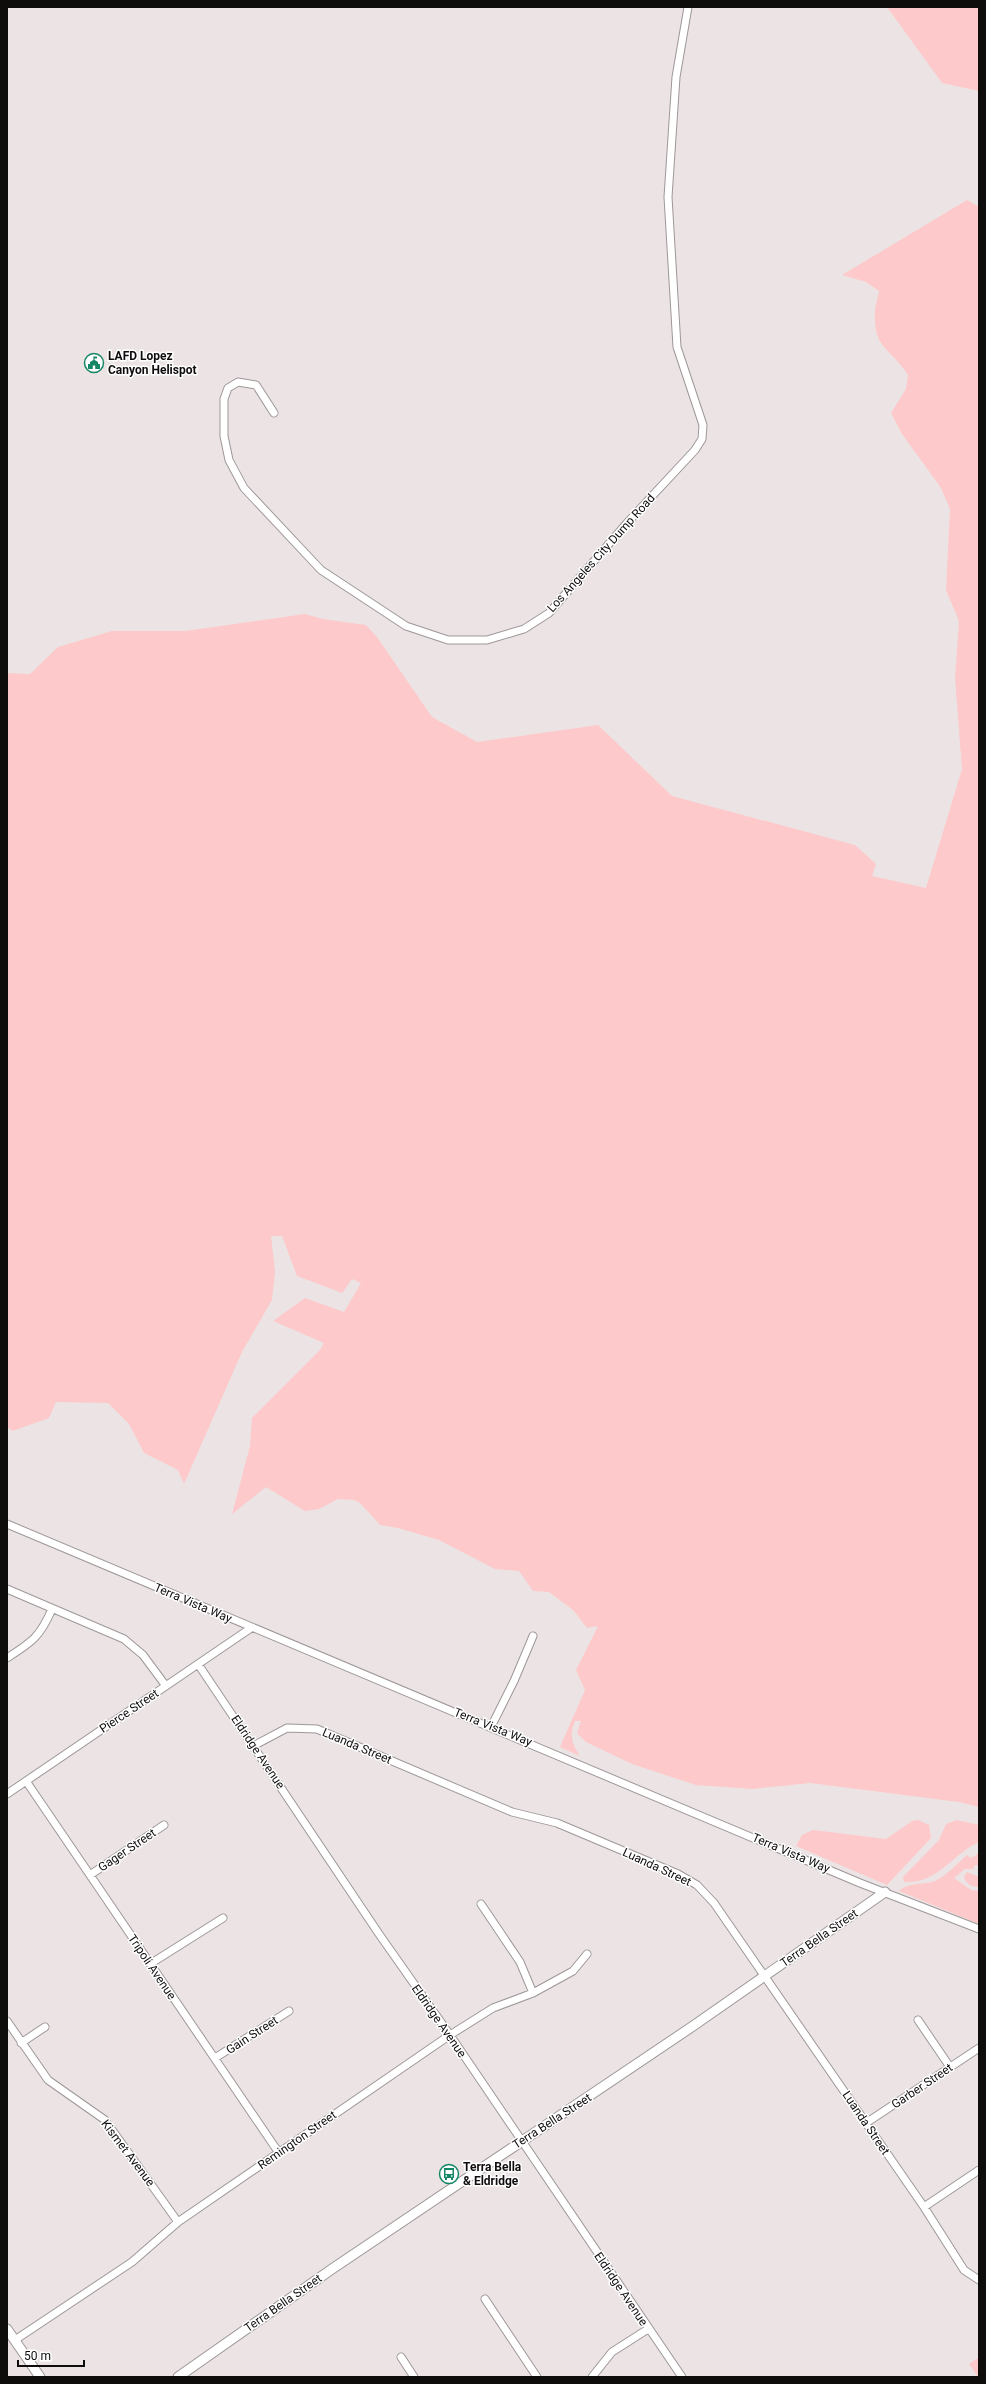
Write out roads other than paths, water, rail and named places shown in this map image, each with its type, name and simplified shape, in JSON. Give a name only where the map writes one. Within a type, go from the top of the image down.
[{"type":"street","name":"Los Angeles City Dump Road","points":[[274,413],[256,385],[238,382],[228,388],[224,399],[224,436],[229,460],[244,488],[321,570],[406,626],[448,640],[487,640],[524,629],[549,613],[627,523],[695,450],[702,439],[703,425],[677,347],[668,197],[676,77],[688,7]]},
{"type":"street","name":"Terra Vista Way","points":[[7,1524],[251,1628],[491,1726],[885,1892],[979,1929]]},
{"type":"street","points":[[7,1589],[124,1639],[143,1655],[166,1686]]},
{"type":"street","points":[[7,1658],[34,1640],[43,1630],[52,1609]]},
{"type":"street","name":"Pierce Street","points":[[7,1794],[251,1628]]},
{"type":"street","points":[[491,1726],[514,1681],[533,1636]]},
{"type":"street","name":"Eldridge Avenue","points":[[198,1664],[254,1745],[379,1934],[450,2034],[682,2377]]},
{"type":"street","name":"Luanda Street","points":[[254,1745],[287,1728],[317,1729],[512,1812],[558,1823],[678,1874],[697,1886],[714,1903],[766,1975],[924,2207],[964,2270],[979,2280]]},
{"type":"street","name":"Tripoli Avenue","points":[[26,1781],[279,2153]]},
{"type":"street","name":"Gager Street","points":[[90,1875],[164,1825]]},
{"type":"street","name":"Terra Bella Street","points":[[178,2377],[332,2269],[521,2141],[564,2114],[885,1892]]},
{"type":"street","points":[[482,1904],[520,1962],[533,1993]]},
{"type":"street","points":[[150,1964],[223,1918]]},
{"type":"street","name":"Remington Street","points":[[15,2340],[132,2262],[178,2222],[450,2034],[493,2008],[533,1993],[573,1972],[587,1954]]},
{"type":"street","name":"Gain Street","points":[[215,2058],[288,2011]]},
{"type":"street","points":[[918,2020],[950,2067]]},
{"type":"street","name":"Kismet Avenue","points":[[7,2021],[48,2080],[105,2120],[178,2222]]},
{"type":"street","points":[[21,2043],[45,2027]]},
{"type":"street","name":"Garber Street","points":[[866,2123],[979,2048]]},
{"type":"street","points":[[924,2207],[979,2170]]},
{"type":"street","points":[[485,2299],[536,2377]]},
{"type":"street","points":[[592,2377],[612,2352],[648,2328]]},
{"type":"street","points":[[7,2329],[40,2377]]},
{"type":"street","points":[[401,2357],[414,2377]]},
{"type":"place","name":"LAFD Lopez Canyon Helispot","points":[[94,363]]},
{"type":"place","name":"Terra Bella & Eldridge","points":[[449,2174]]}]
